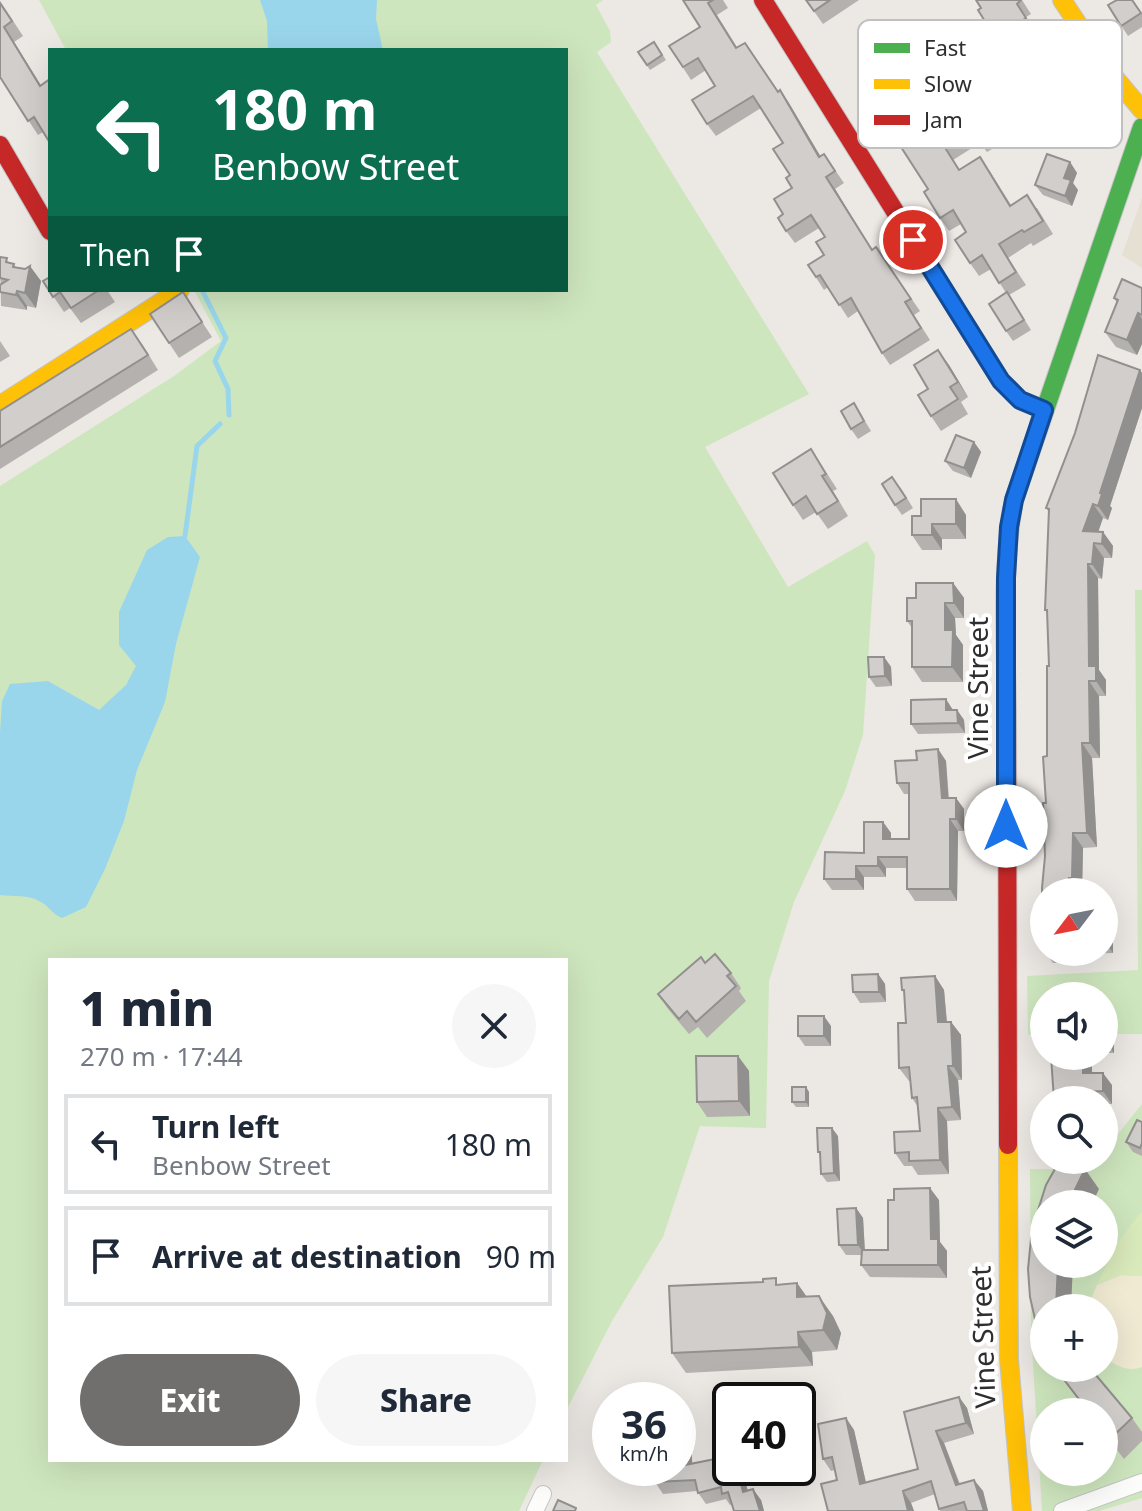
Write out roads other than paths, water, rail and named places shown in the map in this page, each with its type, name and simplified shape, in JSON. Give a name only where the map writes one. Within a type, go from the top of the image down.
[{"type":"street","points":[[763,0],[1001,381],[1020,400],[1044,410]]},
{"type":"street","points":[[1062,0],[1074,20]]},
{"type":"street","points":[[1122,87],[1142,110]]},
{"type":"street","name":"Vine Street","points":[[1022,1511],[1009,1360],[1006,578],[1009,527],[1014,500],[1142,127]]},
{"type":"street","points":[[0,145],[48,227]]},
{"type":"street","points":[[0,405],[177,292]]},
{"type":"street","points":[[1062,1511],[1142,1482]]},
{"type":"street","points":[[535,1511],[543,1494]]},
{"type":"water","points":[[260,0],[377,0],[376,19],[383,48],[268,48],[267,21]]},
{"type":"water","points":[[185,536],[200,557],[176,644],[165,702],[137,770],[124,821],[86,907],[62,918],[36,899],[0,895],[0,732],[2,701],[10,684],[48,681],[99,710],[126,685],[136,666],[119,645],[119,612],[147,550],[168,537]]},
{"type":"waterway","points":[[203,292],[226,338],[215,361],[228,389],[229,415]]},
{"type":"waterway","points":[[185,536],[197,446],[220,424]]}]
